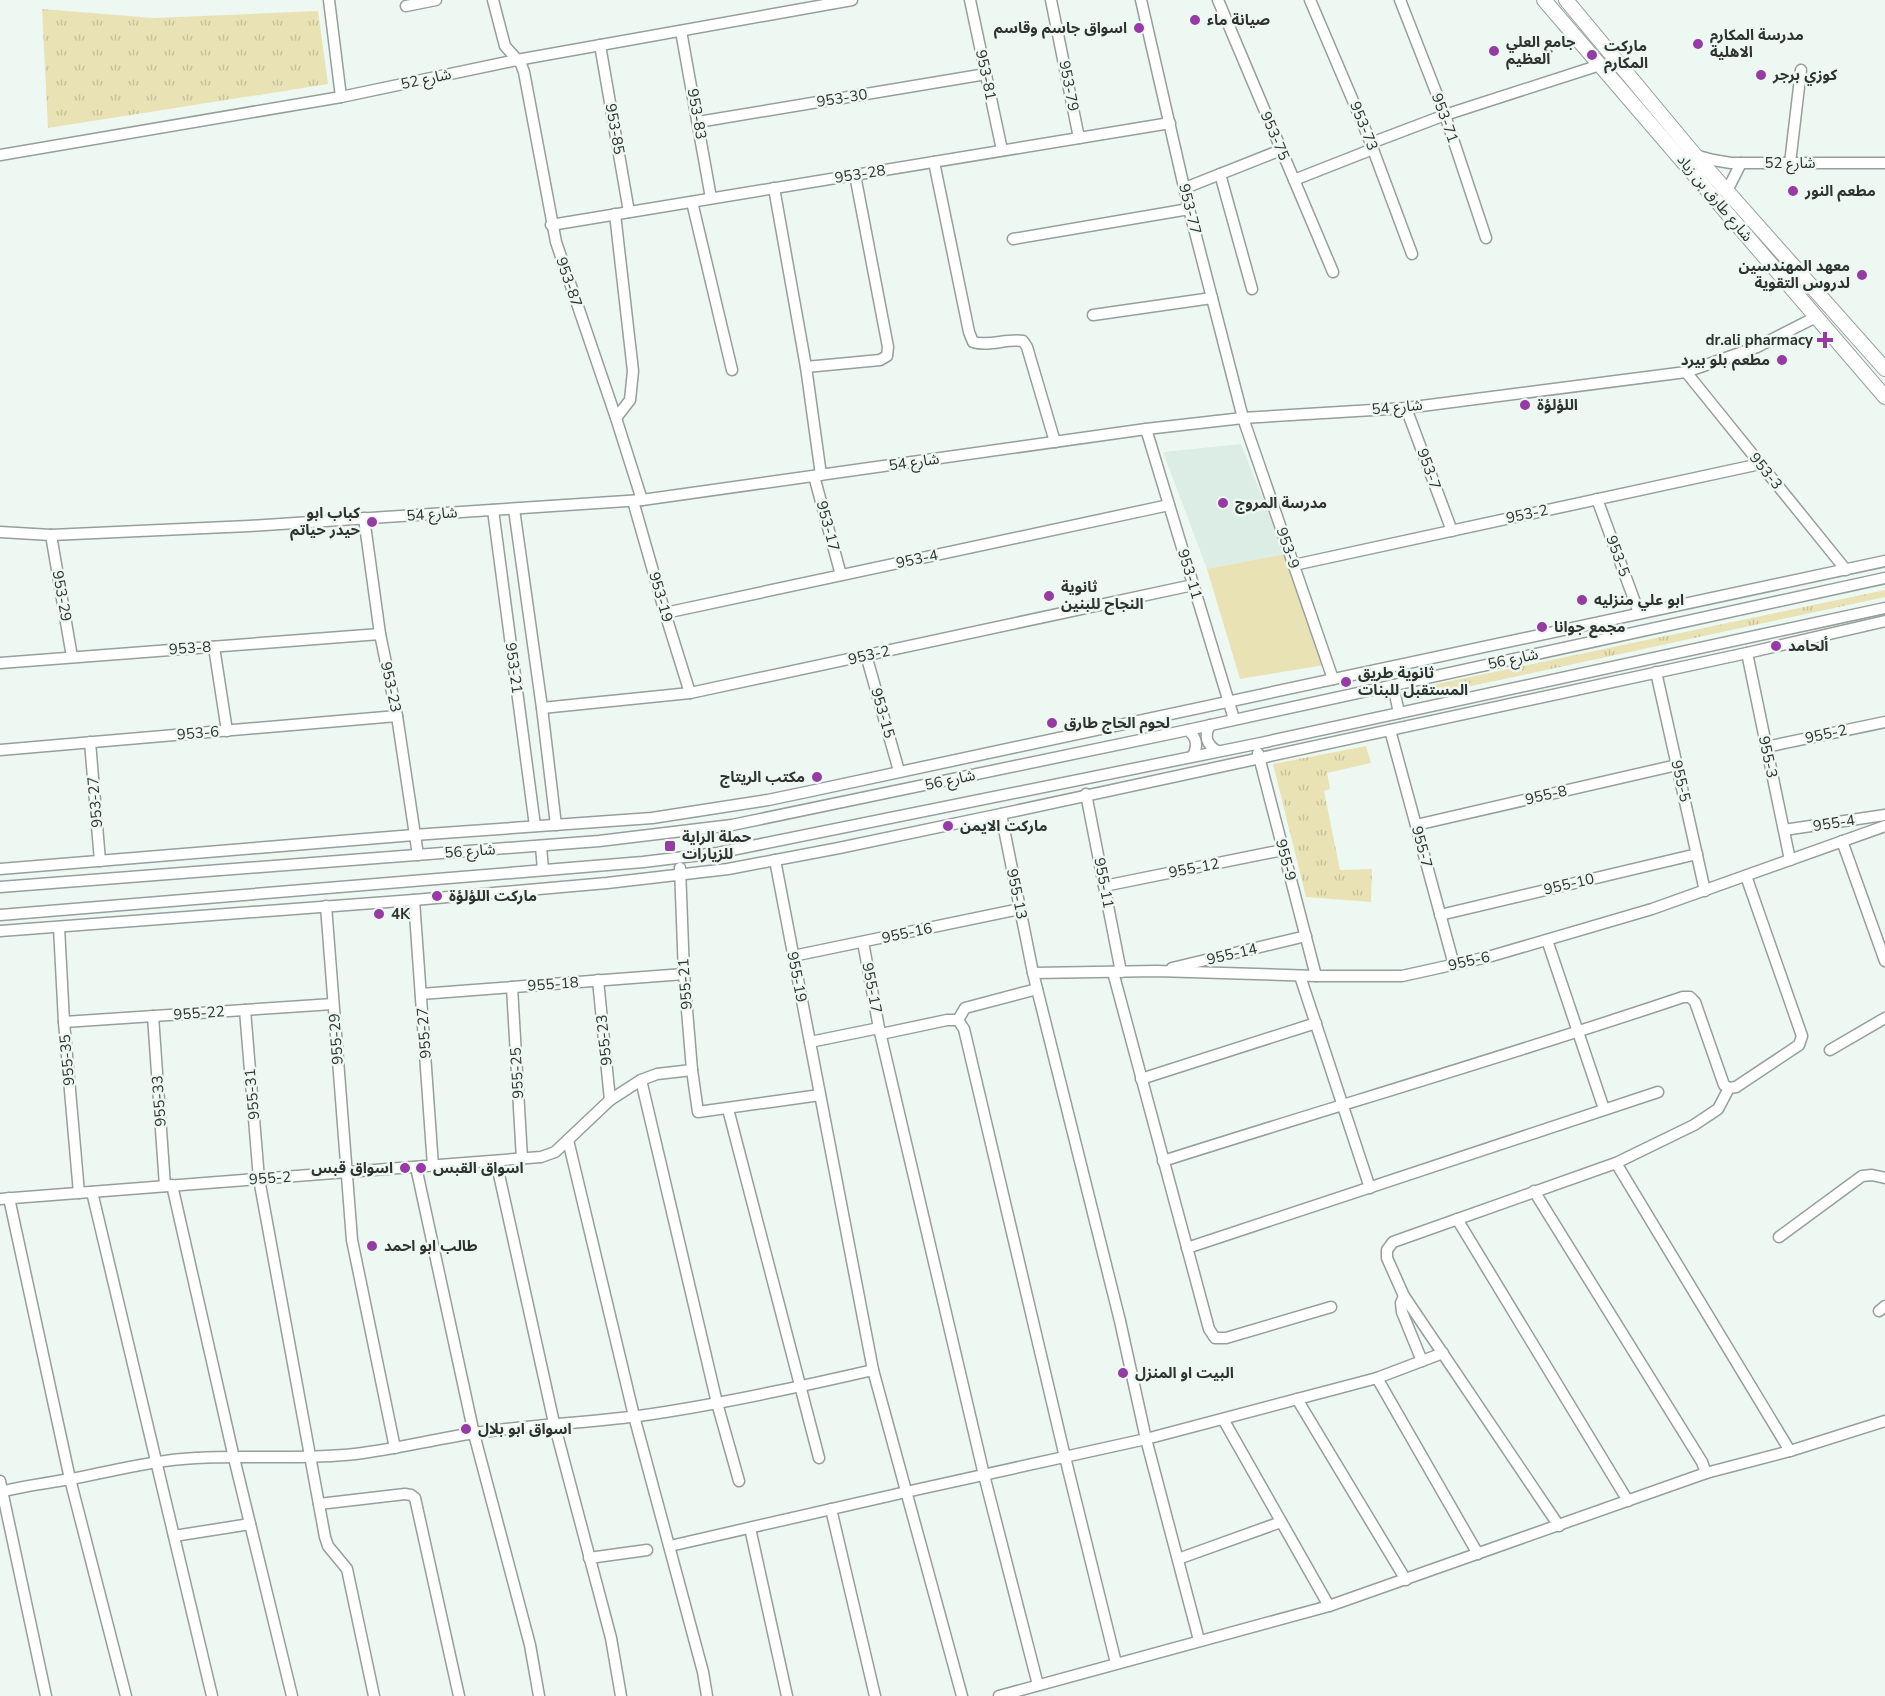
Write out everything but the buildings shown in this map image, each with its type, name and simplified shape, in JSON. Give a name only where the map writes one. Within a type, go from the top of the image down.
[{"type":"main road","name":"شارع طارق بن زياد","points":[[1544,0],[1885,397]]},
{"type":"main road","name":"شارع طارق بن زياد","points":[[1566,0],[1695,155],[1885,369]]},
{"type":"street","points":[[329,0],[341,97]]},
{"type":"street","points":[[406,6],[436,0]]},
{"type":"street","name":"953-87","points":[[493,0],[504,46],[524,72],[551,225],[616,418],[638,500]]},
{"type":"street","name":"شارع 52","points":[[0,155],[341,97],[517,60],[852,0]]},
{"type":"street","name":"953-81","points":[[970,0],[1002,150]]},
{"type":"street","name":"953-79","points":[[1051,0],[1079,138]]},
{"type":"street","name":"953-77","points":[[1141,0],[1190,209],[1243,418]]},
{"type":"street","name":"953-75","points":[[1218,0],[1334,272]]},
{"type":"street","name":"953-73","points":[[1310,0],[1372,146],[1412,255]]},
{"type":"street","name":"953-71","points":[[1400,0],[1445,115],[1486,238]]},
{"type":"street","name":"953-83","points":[[681,31],[711,198]]},
{"type":"street","name":"953-85","points":[[600,45],[629,212]]},
{"type":"street","points":[[1294,180],[1445,115],[1600,65]]},
{"type":"street","points":[[1790,163],[1801,70]]},
{"type":"street","name":"953-30","points":[[698,122],[986,74]]},
{"type":"street","name":"953-28","points":[[551,225],[1170,123]]},
{"type":"street","points":[[1185,188],[1281,150]]},
{"type":"street","name":"شارع 52","points":[[1695,155],[1741,164],[1885,163]]},
{"type":"street","points":[[934,162],[973,342],[979,344],[1023,341],[1027,347],[1056,442]]},
{"type":"street","points":[[1727,191],[1741,164]]},
{"type":"street","points":[[1220,174],[1252,289]]},
{"type":"street","points":[[806,367],[880,360],[887,356],[888,347],[855,175]]},
{"type":"street","name":"953-17","points":[[774,188],[806,367],[818,476],[841,576]]},
{"type":"street","points":[[693,201],[732,370]]},
{"type":"street","points":[[1013,239],[1190,209]]},
{"type":"street","points":[[615,214],[633,371],[630,400],[616,418]]},
{"type":"street","points":[[1094,315],[1212,298]]},
{"type":"street","name":"شارع 54","points":[[0,532],[51,536],[364,519],[638,500],[1146,429],[1243,418],[1406,408],[1686,372],[1757,346],[1816,317]]},
{"type":"street","name":"953-3","points":[[1686,372],[1846,570]]},
{"type":"street","name":"953-7","points":[[1406,408],[1452,531]]},
{"type":"street","name":"953-9","points":[[1243,418],[1333,678]]},
{"type":"street","name":"953-11","points":[[1146,429],[1234,719]]},
{"type":"street","name":"953-2","points":[[1294,566],[1760,464]]},
{"type":"street","name":"953-5","points":[[1597,499],[1639,614]]},
{"type":"street","name":"953-19","points":[[638,500],[665,613],[690,693]]},
{"type":"street","name":"953-4","points":[[665,613],[1169,505]]},
{"type":"street","name":"953-21","points":[[514,509],[556,825]]},
{"type":"street","name":"953-21","points":[[493,510],[535,826]]},
{"type":"street","name":"953-23","points":[[364,519],[380,634],[397,716],[418,855]]},
{"type":"street","name":"953-29","points":[[51,536],[72,657]]},
{"type":"street","points":[[0,869],[680,815],[768,800],[1885,561]]},
{"type":"street","name":"شارع 56","points":[[0,887],[541,846],[643,837],[743,823],[1210,725],[1885,578]]},
{"type":"street","name":"953-2","points":[[542,708],[690,693],[866,656],[970,631],[1193,585]]},
{"type":"street","points":[[1717,615],[1742,592]]},
{"type":"street","name":"شارع 56","points":[[0,915],[678,858],[793,839],[1256,744],[1885,608]]},
{"type":"street","points":[[0,931],[414,900],[680,874],[774,860],[1000,814],[1747,653],[1885,621]]},
{"type":"street","name":"953-8","points":[[0,663],[380,634]]},
{"type":"street","points":[[214,647],[228,731]]},
{"type":"street","name":"955-3","points":[[1747,653],[1790,860]]},
{"type":"street","name":"953-15","points":[[866,656],[899,771]]},
{"type":"street","name":"955-5","points":[[1656,672],[1705,891]]},
{"type":"street","points":[[1393,685],[1399,713]]},
{"type":"street","name":"953-6","points":[[0,750],[397,716]]},
{"type":"street","name":"955-2","points":[[1766,747],[1885,722]]},
{"type":"street","points":[[1210,725],[1206,732],[1206,740],[1210,747],[1217,751]]},
{"type":"street","points":[[1188,729],[1197,742],[1193,756]]},
{"type":"street","name":"955-7","points":[[1390,730],[1454,965]]},
{"type":"street","name":"953-27","points":[[90,742],[100,861]]},
{"type":"street","name":"955-9","points":[[1256,744],[1316,976]]},
{"type":"street","name":"955-8","points":[[1416,825],[1677,765]]},
{"type":"street","name":"955-11","points":[[1086,794],[1104,886],[1117,972],[1141,1079],[1209,1329],[1215,1338],[1226,1338],[1331,1307]]},
{"type":"street","name":"955-13","points":[[1000,814],[1033,973],[1120,1322],[1146,1439],[1199,1640]]},
{"type":"street","name":"955-4","points":[[1784,830],[1885,815]]},
{"type":"street","name":"955-6","points":[[1033,973],[1157,971],[1300,976],[1402,976],[1488,957],[1652,909],[1885,826]]},
{"type":"street","points":[[1842,841],[1885,961]]},
{"type":"street","points":[[541,846],[543,870]]},
{"type":"street","name":"955-12","points":[[1104,886],[1283,850]]},
{"type":"street","name":"955-10","points":[[1440,915],[1697,854]]},
{"type":"street","name":"955-21","points":[[678,858],[684,974],[697,1109],[700,1113],[728,1109]]},
{"type":"street","name":"955-19","points":[[774,860],[873,1370],[962,1696]]},
{"type":"street","points":[[1163,1161],[1690,997],[1695,1002],[1724,1084],[1729,1088],[1736,1088],[1802,1041],[1746,876]]},
{"type":"street","name":"955-27","points":[[414,900],[433,1166]]},
{"type":"street","name":"955-29","points":[[326,906],[351,1240],[395,1448]]},
{"type":"street","name":"955-16","points":[[793,956],[1020,909]]},
{"type":"street","name":"955-35","points":[[59,927],[64,1022],[79,1193]]},
{"type":"street","name":"955-14","points":[[1157,971],[1306,936]]},
{"type":"street","points":[[1547,940],[1604,1109]]},
{"type":"street","name":"955-17","points":[[863,942],[880,1031],[984,1475],[1038,1685]]},
{"type":"street","name":"955-18","points":[[421,994],[684,974]]},
{"type":"street","points":[[1300,976],[1370,1188]]},
{"type":"street","name":"955-23","points":[[598,980],[610,1100]]},
{"type":"street","name":"955-25","points":[[512,987],[522,1159]]},
{"type":"street","points":[[958,1020],[966,1008],[1037,989]]},
{"type":"street","name":"955-22","points":[[64,1022],[333,1004]]},
{"type":"street","name":"955-31","points":[[245,1010],[259,1179],[319,1504],[328,1546],[346,1569],[350,1579],[374,1696]]},
{"type":"street","name":"955-33","points":[[153,1016],[168,1186],[292,1696]]},
{"type":"street","points":[[1830,1050],[1885,1018]]},
{"type":"street","points":[[810,1042],[958,1020]]},
{"type":"street","points":[[958,1020],[964,1029],[1116,1663]]},
{"type":"street","points":[[1141,1079],[1316,1023]]},
{"type":"street","name":"955-2","points":[[4,1199],[541,1157],[555,1152],[610,1100],[641,1080],[657,1074],[692,1070]]},
{"type":"street","points":[[641,1080],[717,1403],[739,1481]]},
{"type":"street","points":[[1559,1526],[1404,1296],[1387,1258],[1387,1250],[1393,1242],[1616,1163],[1694,1125],[1719,1109],[1729,1088]]},
{"type":"street","points":[[1187,1248],[1658,1092]]},
{"type":"street","points":[[819,1458],[728,1109],[820,1095]]},
{"type":"street","points":[[568,1140],[634,1416],[703,1672],[707,1696]]},
{"type":"street","points":[[496,1161],[554,1423],[611,1638],[621,1696]]},
{"type":"street","points":[[1616,1163],[1790,1451]]},
{"type":"street","points":[[416,1167],[474,1434],[530,1645],[539,1696]]},
{"type":"street","points":[[1779,1237],[1862,1176],[1872,1175],[1885,1178]]},
{"type":"street","points":[[1534,1191],[1702,1462],[1706,1473]]},
{"type":"street","points":[[92,1192],[212,1696]]},
{"type":"street","points":[[4,1199],[70,1479],[126,1696]]},
{"type":"street","points":[[1457,1219],[1628,1501]]},
{"type":"street","points":[[1404,1296],[1401,1303],[1402,1312],[1422,1361]]},
{"type":"street","points":[[670,1546],[1146,1439],[1377,1378],[1443,1353]]},
{"type":"street","points":[[46,1696],[1,1488],[70,1479],[156,1462],[197,1458],[311,1457],[395,1448],[554,1423],[634,1416],[717,1403],[873,1370]]},
{"type":"street","points":[[1377,1378],[1478,1554]]},
{"type":"street","points":[[1297,1399],[1406,1580]]},
{"type":"street","points":[[1223,1419],[1329,1606]]},
{"type":"street","points":[[999,1696],[1329,1606],[1706,1473],[1790,1451],[1885,1420]]},
{"type":"street","points":[[319,1504],[405,1494],[415,1498],[459,1696]]},
{"type":"street","points":[[831,1509],[875,1696]]},
{"type":"street","points":[[1178,1559],[1281,1522]]},
{"type":"street","points":[[174,1536],[250,1524]]},
{"type":"street","points":[[750,1528],[787,1696]]},
{"type":"street","points":[[589,1558],[647,1550]]},
{"type":"shaded area","name":"مدرسة المروج","points":[[1241,444],[1285,554],[1207,569],[1163,452]]},
{"type":"green space","points":[[42,9],[153,18],[318,11],[328,84],[48,128]]},
{"type":"green space","points":[[1285,554],[1325,665],[1240,679],[1207,569]]},
{"type":"green space","points":[[1885,590],[1885,597],[1416,698],[1402,698],[1402,695],[1413,689]]},
{"type":"green space","points":[[1366,746],[1371,763],[1327,773],[1330,789],[1324,791],[1340,870],[1372,869],[1371,902],[1306,897],[1273,764]]},
{"type":"place","name":"صيانة ماء","points":[[1195,20]]},
{"type":"place","name":"اسواق جاسم وقاسم","points":[[1139,28]]},
{"type":"place","name":"مدرسة المكارم الاهلية","points":[[1698,44]]},
{"type":"place","name":"جامع العلي العظيم","points":[[1494,51]]},
{"type":"place","name":"ماركت المكارم","points":[[1592,55]]},
{"type":"place","name":"كوزي برجر","points":[[1761,75]]},
{"type":"place","name":"مطعم النور","points":[[1793,191]]},
{"type":"place","name":"معهد المهندسين لدروس التقوية","points":[[1862,275]]},
{"type":"place","name":"dr.ali pharmacy","points":[[1825,340]]},
{"type":"place","name":"مطعم بلو بيرد","points":[[1782,360]]},
{"type":"place","name":"اللؤلؤة","points":[[1525,405]]},
{"type":"place","name":"مدرسة المروج","points":[[1223,503]]},
{"type":"place","name":"كباب ابو حيدر حياتم","points":[[372,522]]},
{"type":"place","name":"ثانوية النجاح للبنين","points":[[1049,596]]},
{"type":"place","name":"ابو علي منزليه","points":[[1582,600]]},
{"type":"place","name":"مجمع جوانا","points":[[1542,627]]},
{"type":"place","name":"ألحامد","points":[[1776,646]]},
{"type":"place","name":"ثانوية طريق المستقبل للبنات","points":[[1346,682]]},
{"type":"place","name":"لحوم الحاج طارق","points":[[1052,723]]},
{"type":"place","name":"مكتب الريتاج","points":[[817,777]]},
{"type":"place","name":"ماركت الايمن","points":[[948,826]]},
{"type":"place","name":"حملة الراية للزيارات","points":[[670,846]]},
{"type":"place","name":"ماركت اللؤلؤة","points":[[437,896]]},
{"type":"place","name":"4K","points":[[379,914]]},
{"type":"place","name":"اسواق قبس","points":[[405,1168]]},
{"type":"place","name":"اسواق القبس","points":[[421,1168]]},
{"type":"place","name":"طالب ابو احمد","points":[[372,1246]]},
{"type":"place","name":"البيت او المنزل","points":[[1123,1373]]},
{"type":"place","name":"اسواق ابو بلال","points":[[466,1429]]}]
